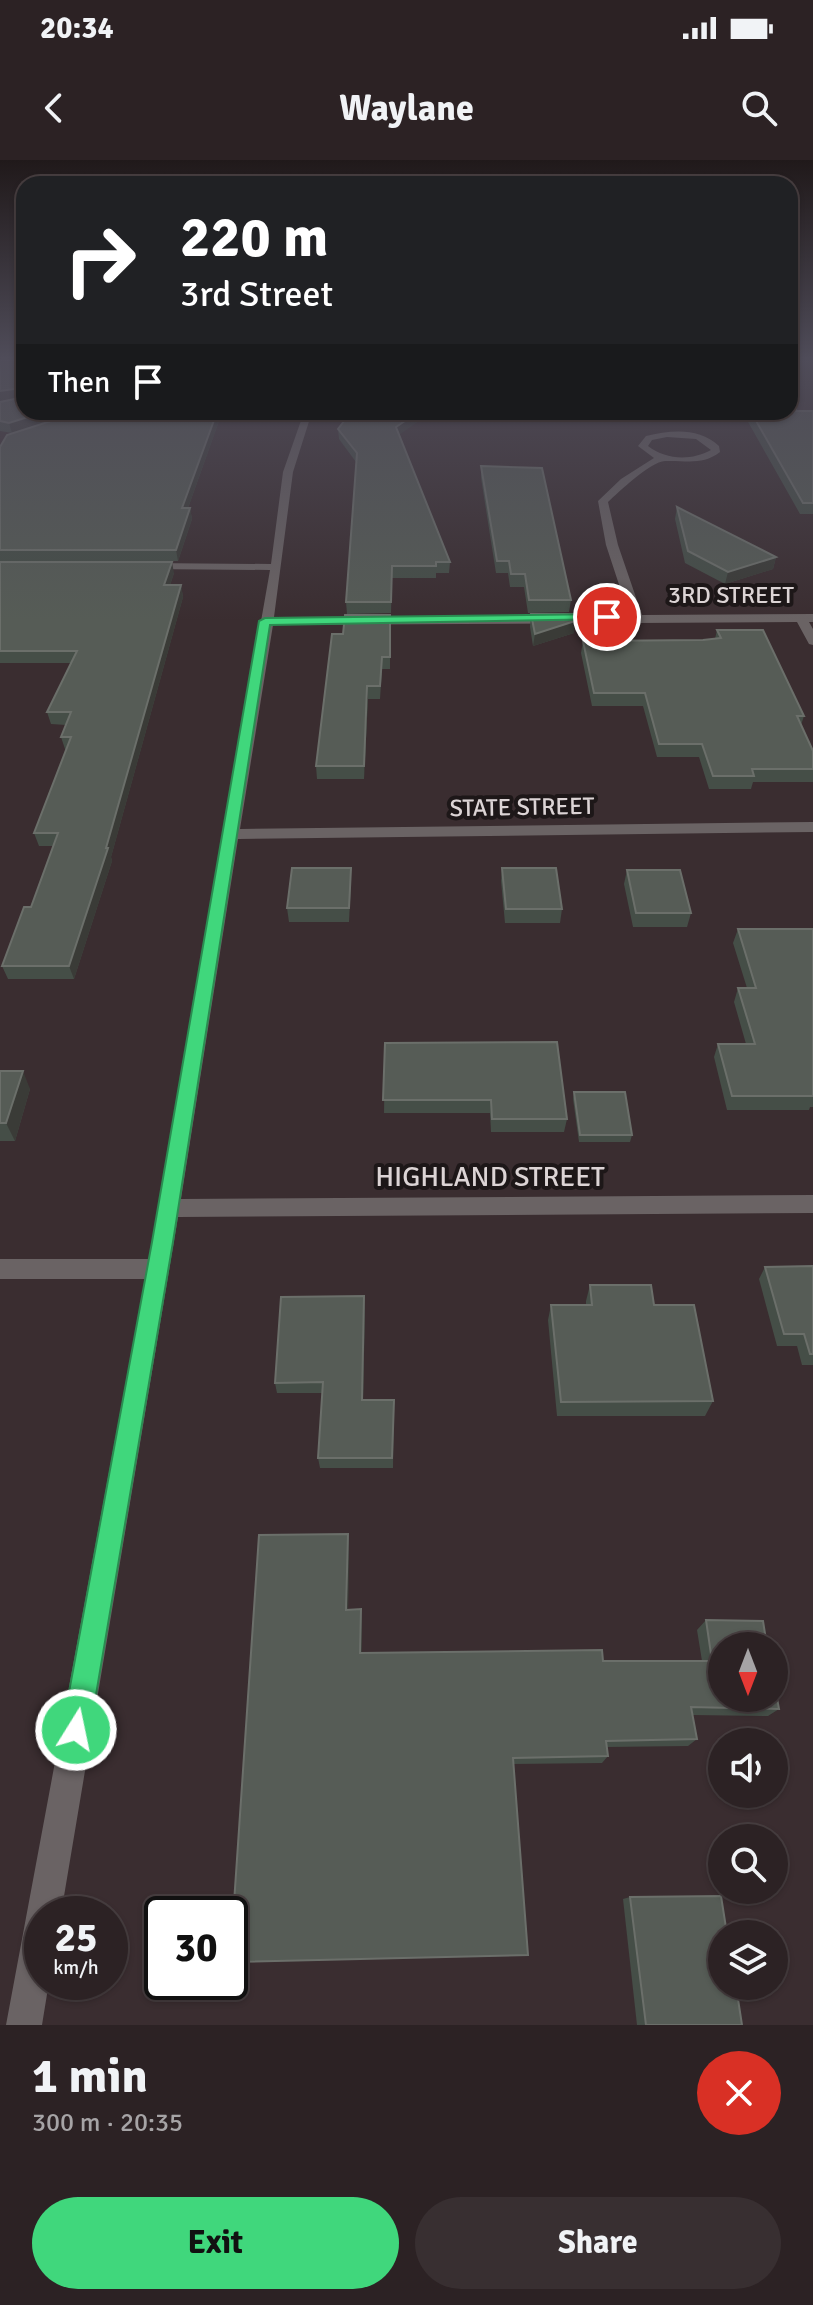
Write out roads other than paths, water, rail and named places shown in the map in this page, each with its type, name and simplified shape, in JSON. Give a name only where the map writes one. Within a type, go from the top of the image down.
[{"type":"street","points":[[47,1896],[158,1269],[276,567],[288,472],[296,447]]},
{"type":"street","points":[[645,447],[662,457],[701,459],[710,456],[715,447]]},
{"type":"street","points":[[636,617],[612,545],[603,501],[625,481],[662,457]]},
{"type":"street","points":[[131,567],[276,567]]},
{"type":"street","points":[[807,618],[813,641]]},
{"type":"street","name":"3RD STREET","points":[[265,621],[807,618]]},
{"type":"street","name":"STATE STREET","points":[[231,834],[813,827]]},
{"type":"street","name":"HIGHLAND STREET","points":[[168,1208],[813,1204]]},
{"type":"street","points":[[0,1269],[158,1269]]},
{"type":"street","points":[[24,2025],[28,2000]]}]
